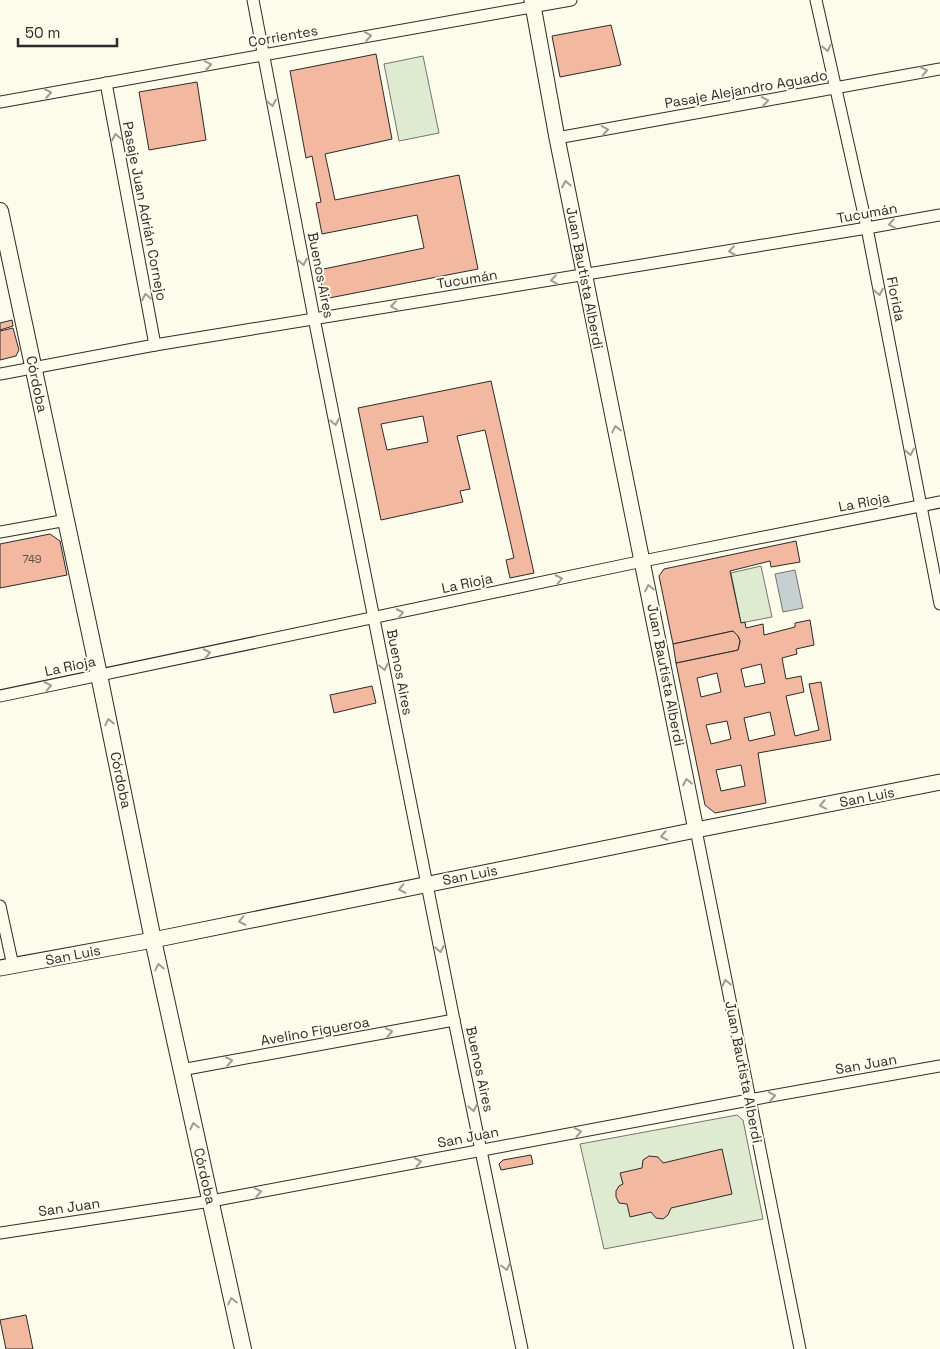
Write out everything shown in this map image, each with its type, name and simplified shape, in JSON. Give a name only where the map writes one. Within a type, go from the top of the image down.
[{"type":"main road","name":"Córdoba","points":[[0,211],[100,675],[153,940],[243,1349]]},
{"type":"street","name":"Buenos Aires","points":[[253,0],[314,318],[454,1020],[522,1349]]},
{"type":"street","name":"Corrientes","points":[[0,102],[263,55],[532,3],[571,0]]},
{"type":"street","name":"Florida","points":[[816,0],[867,228],[940,604]]},
{"type":"street","name":"Juan Bautista Alberdi","points":[[532,3],[584,275],[800,1349]]},
{"type":"street","name":"Pasaje Alejandro Aguado","points":[[557,138],[940,68]]},
{"type":"street","name":"Pasaje Juan Adrián Cornejo","points":[[106,83],[155,344]]},
{"type":"street","name":"Tucumán","points":[[0,374],[155,344],[940,215]]},
{"type":"street","name":"La Rioja","points":[[0,696],[643,561],[940,502]]},
{"type":"street","points":[[0,532],[67,520]]},
{"type":"street","name":"San Luis","points":[[6,967],[153,940],[940,782]]},
{"type":"street","points":[[0,906],[6,967]]},
{"type":"street","name":"Avelino Figueroa","points":[[181,1070],[454,1020]]},
{"type":"street","name":"San Juan","points":[[0,1233],[210,1202],[749,1100],[940,1066]]},
{"type":"green space","points":[[423,56],[439,133],[399,141],[384,64]]},
{"type":"green space","points":[[761,566],[772,617],[741,623],[731,573]]},
{"type":"green space","points":[[737,1115],[743,1120],[763,1219],[604,1249],[580,1144]]},
{"type":"shaded area","points":[[795,570],[803,608],[783,612],[775,574]]},
{"type":"building","points":[[611,25],[621,65],[560,77],[552,36]]},
{"type":"building","points":[[376,54],[392,139],[325,154],[335,200],[459,175],[478,269],[324,299],[319,270],[424,248],[417,215],[322,234],[316,203],[321,202],[312,156],[306,158],[290,71]]},
{"type":"building","points":[[197,82],[206,140],[149,150],[139,92]]},
{"type":"building","points":[[12,320],[13,326],[0,330],[0,323]]},
{"type":"building","points":[[13,328],[19,350],[16,356],[0,360],[0,331]]},
{"type":"building","points":[[491,381],[534,573],[510,578],[506,560],[514,558],[485,430],[457,436],[470,489],[460,491],[463,502],[381,520],[358,408]],"holes":[[[423,416],[428,442],[387,450],[381,424]]]},
{"type":"building","points":[[50,534],[60,541],[67,575],[0,588],[0,544]]},
{"type":"building","points":[[796,541],[800,562],[771,567],[770,561],[730,571],[741,623],[745,622],[746,628],[763,624],[764,635],[795,627],[795,623],[810,620],[814,645],[796,649],[797,654],[782,658],[786,679],[801,676],[804,692],[786,696],[795,736],[819,730],[809,684],[821,682],[831,740],[758,753],[766,803],[715,813],[705,805],[676,663],[738,650],[740,641],[733,631],[673,644],[659,576],[664,569]],"holes":[[[761,664],[765,683],[745,687],[741,669]],[[717,673],[721,692],[701,697],[697,678]],[[770,712],[775,735],[749,741],[744,718]],[[727,721],[731,739],[711,744],[706,725]],[[741,765],[745,786],[721,791],[716,770]]]},
{"type":"building","points":[[733,631],[740,641],[738,650],[676,663],[673,644]]},
{"type":"building","points":[[372,686],[376,703],[334,713],[330,695]]},
{"type":"building","points":[[722,1149],[732,1194],[671,1208],[668,1215],[663,1219],[656,1218],[651,1212],[630,1217],[627,1204],[619,1203],[616,1197],[616,1191],[623,1184],[620,1173],[642,1168],[643,1160],[649,1156],[658,1157],[663,1163]]},
{"type":"building","points":[[531,1155],[533,1164],[501,1170],[499,1164],[503,1160]]},
{"type":"building","points":[[26,1315],[33,1349],[6,1349],[0,1320]]}]
